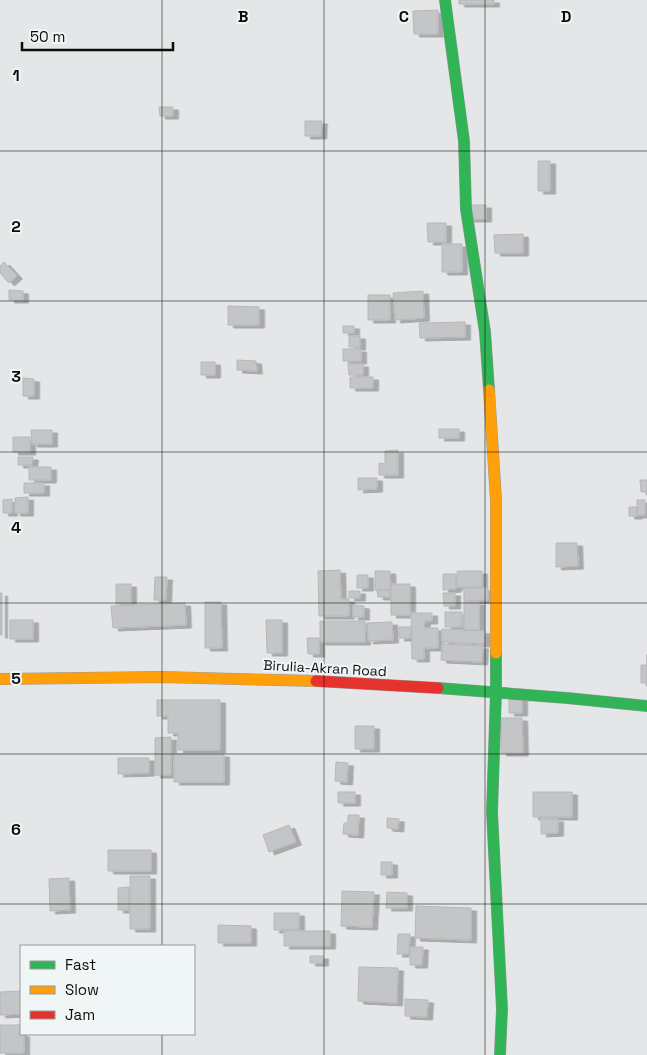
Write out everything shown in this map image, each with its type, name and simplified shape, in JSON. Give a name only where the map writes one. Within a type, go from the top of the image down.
[{"type":"main road","points":[[445,0],[464,141],[466,209],[485,342],[496,500],[496,692],[492,812],[502,1009],[500,1055]]},
{"type":"main road","name":"Birulia-Akran Road","points":[[0,680],[69,677],[237,678],[496,692],[647,706]]},
{"type":"building","points":[[459,0],[494,0],[494,4],[459,4]]},
{"type":"building","points":[[438,10],[438,34],[414,34],[413,11]]},
{"type":"building","points":[[159,107],[173,107],[173,116],[160,116]]},
{"type":"building","points":[[305,121],[322,121],[321,136],[305,136]]},
{"type":"building","points":[[538,161],[550,161],[550,191],[538,191]]},
{"type":"building","points":[[468,205],[486,205],[486,219],[468,219]]},
{"type":"building","points":[[427,223],[446,223],[446,242],[428,242]]},
{"type":"building","points":[[523,234],[523,253],[495,253],[494,235]]},
{"type":"building","points":[[442,244],[462,244],[462,272],[442,272]]},
{"type":"building","points":[[4,262],[17,276],[9,283],[0,273],[0,266]]},
{"type":"building","points":[[9,290],[23,291],[23,300],[9,300]]},
{"type":"building","points":[[423,291],[424,318],[395,320],[393,293]]},
{"type":"building","points":[[368,295],[390,295],[390,320],[368,320]]},
{"type":"building","points":[[228,306],[259,307],[259,325],[228,325]]},
{"type":"building","points":[[465,322],[465,337],[420,338],[419,323]]},
{"type":"building","points":[[343,326],[354,326],[354,333],[343,333]]},
{"type":"building","points":[[349,336],[360,336],[360,347],[349,347]]},
{"type":"building","points":[[343,349],[361,349],[361,361],[343,361]]},
{"type":"building","points":[[237,360],[256,361],[257,371],[237,370]]},
{"type":"building","points":[[201,362],[215,362],[215,375],[201,375]]},
{"type":"building","points":[[348,364],[363,364],[363,375],[349,375]]},
{"type":"building","points":[[350,377],[373,377],[373,388],[350,388]]},
{"type":"building","points":[[23,378],[34,379],[34,396],[23,396]]},
{"type":"building","points":[[439,429],[459,429],[459,438],[439,438]]},
{"type":"building","points":[[31,430],[52,430],[52,444],[32,444]]},
{"type":"building","points":[[13,437],[30,437],[30,452],[13,452]]},
{"type":"building","points":[[398,450],[398,475],[379,475],[379,463],[385,464],[385,451]]},
{"type":"building","points":[[18,457],[33,457],[32,465],[18,465]]},
{"type":"building","points":[[29,467],[51,467],[51,480],[29,480]]},
{"type":"building","points":[[358,478],[377,478],[377,489],[358,490]]},
{"type":"building","points":[[640,480],[647,480],[647,492],[641,492]]},
{"type":"building","points":[[24,483],[44,483],[44,493],[24,493]]},
{"type":"building","points":[[28,497],[28,513],[15,513],[15,498]]},
{"type":"building","points":[[12,499],[12,513],[3,513],[3,500]]},
{"type":"building","points":[[637,500],[645,500],[645,515],[637,515]]},
{"type":"building","points":[[629,507],[637,507],[637,516],[629,516]]},
{"type":"building","points":[[556,543],[577,543],[578,566],[556,567]]},
{"type":"building","points":[[340,570],[341,599],[349,599],[349,616],[319,616],[318,571]]},
{"type":"building","points":[[375,571],[390,571],[391,590],[375,590]]},
{"type":"building","points":[[457,571],[482,571],[482,587],[457,587]]},
{"type":"building","points":[[443,574],[456,574],[456,589],[443,590]]},
{"type":"building","points":[[357,575],[368,575],[368,588],[357,588]]},
{"type":"building","points":[[155,577],[167,577],[166,600],[154,600]]},
{"type":"building","points":[[116,584],[131,584],[131,604],[116,604]]},
{"type":"building","points":[[391,584],[410,584],[410,615],[391,615]]},
{"type":"building","points":[[464,588],[488,588],[488,600],[464,601]]},
{"type":"building","points":[[377,590],[390,590],[390,597],[378,597]]},
{"type":"building","points":[[349,591],[360,591],[360,598],[349,598]]},
{"type":"building","points":[[0,593],[2,593],[2,635],[0,635]]},
{"type":"building","points":[[443,593],[455,593],[455,606],[444,606]]},
{"type":"building","points":[[205,602],[221,602],[222,648],[205,648]]},
{"type":"building","points":[[464,602],[479,602],[479,630],[464,630]]},
{"type":"building","points":[[185,603],[186,625],[113,628],[111,606]]},
{"type":"building","points":[[353,605],[364,606],[364,617],[353,617]]},
{"type":"building","points":[[445,612],[462,612],[462,627],[445,627]]},
{"type":"building","points":[[411,613],[432,613],[432,621],[425,621],[424,628],[438,628],[438,648],[424,648],[424,659],[412,659]]},
{"type":"building","points":[[10,620],[33,620],[33,639],[10,639]]},
{"type":"building","points":[[266,620],[282,620],[282,653],[267,653]]},
{"type":"building","points":[[320,621],[365,621],[365,642],[320,642]]},
{"type":"building","points":[[392,622],[393,640],[368,641],[367,623]]},
{"type":"building","points":[[399,627],[411,627],[411,638],[399,638]]},
{"type":"building","points":[[442,629],[485,631],[484,644],[442,642]]},
{"type":"building","points":[[307,638],[319,638],[319,654],[308,654]]},
{"type":"building","points":[[442,644],[483,646],[482,662],[441,660]]},
{"type":"building","points":[[641,665],[647,665],[647,683],[641,683]]},
{"type":"building","points":[[522,689],[522,713],[509,713],[509,690]]},
{"type":"building","points":[[157,700],[220,700],[220,750],[178,750],[178,733],[168,733],[168,716],[157,716]]},
{"type":"building","points":[[501,718],[522,718],[523,753],[501,753]]},
{"type":"building","points":[[355,726],[374,726],[374,749],[355,749]]},
{"type":"building","points":[[171,737],[171,775],[155,775],[155,738]]},
{"type":"building","points":[[174,754],[224,754],[224,782],[174,782]]},
{"type":"building","points":[[118,758],[149,758],[149,773],[118,774]]},
{"type":"building","points":[[336,762],[348,763],[347,782],[335,781]]},
{"type":"building","points":[[338,792],[355,792],[355,803],[338,803]]},
{"type":"building","points":[[533,792],[572,792],[572,817],[533,817]]},
{"type":"building","points":[[348,815],[359,815],[358,835],[343,834],[344,823],[348,823]]},
{"type":"building","points":[[387,818],[399,819],[398,829],[387,828]]},
{"type":"building","points":[[541,819],[558,819],[558,833],[541,834]]},
{"type":"building","points":[[289,825],[296,842],[269,852],[263,835]]},
{"type":"building","points":[[108,850],[151,850],[151,871],[108,871]]},
{"type":"building","points":[[381,862],[392,862],[392,875],[381,875]]},
{"type":"building","points":[[130,876],[150,876],[150,929],[130,929]]},
{"type":"building","points":[[69,878],[70,910],[50,911],[49,879]]},
{"type":"building","points":[[129,887],[129,910],[118,910],[118,888]]},
{"type":"building","points":[[342,891],[374,892],[372,927],[341,926]]},
{"type":"building","points":[[387,892],[407,893],[407,908],[386,908]]},
{"type":"building","points":[[416,906],[471,908],[471,940],[415,938]]},
{"type":"building","points":[[274,913],[299,913],[299,929],[274,930]]},
{"type":"building","points":[[218,925],[251,926],[251,943],[218,943]]},
{"type":"building","points":[[284,931],[330,931],[330,946],[284,946]]},
{"type":"building","points":[[398,934],[410,934],[409,954],[397,954]]},
{"type":"building","points":[[410,947],[423,947],[422,965],[410,965]]},
{"type":"building","points":[[310,956],[323,956],[323,963],[310,963]]},
{"type":"building","points":[[359,967],[398,968],[397,1003],[358,1001]]},
{"type":"building","points":[[20,991],[20,1014],[0,1015],[0,992]]},
{"type":"building","points":[[405,999],[428,1000],[427,1017],[405,1016]]},
{"type":"building","points":[[0,1025],[20,1025],[20,1035],[24,1035],[24,1053],[0,1053]]},
{"type":"traffic: fast","points":[[445,0],[464,141],[466,209],[485,332],[489,390]]},
{"type":"traffic: fast","points":[[496,653],[492,812],[502,1009],[500,1055]]},
{"type":"traffic: fast","points":[[438,688],[647,706]]},
{"type":"traffic: slow","points":[[489,390],[496,500],[496,653]]},
{"type":"traffic: slow","points":[[0,679],[162,677],[316,681]]},
{"type":"traffic: jam","points":[[316,681],[438,688]]}]
